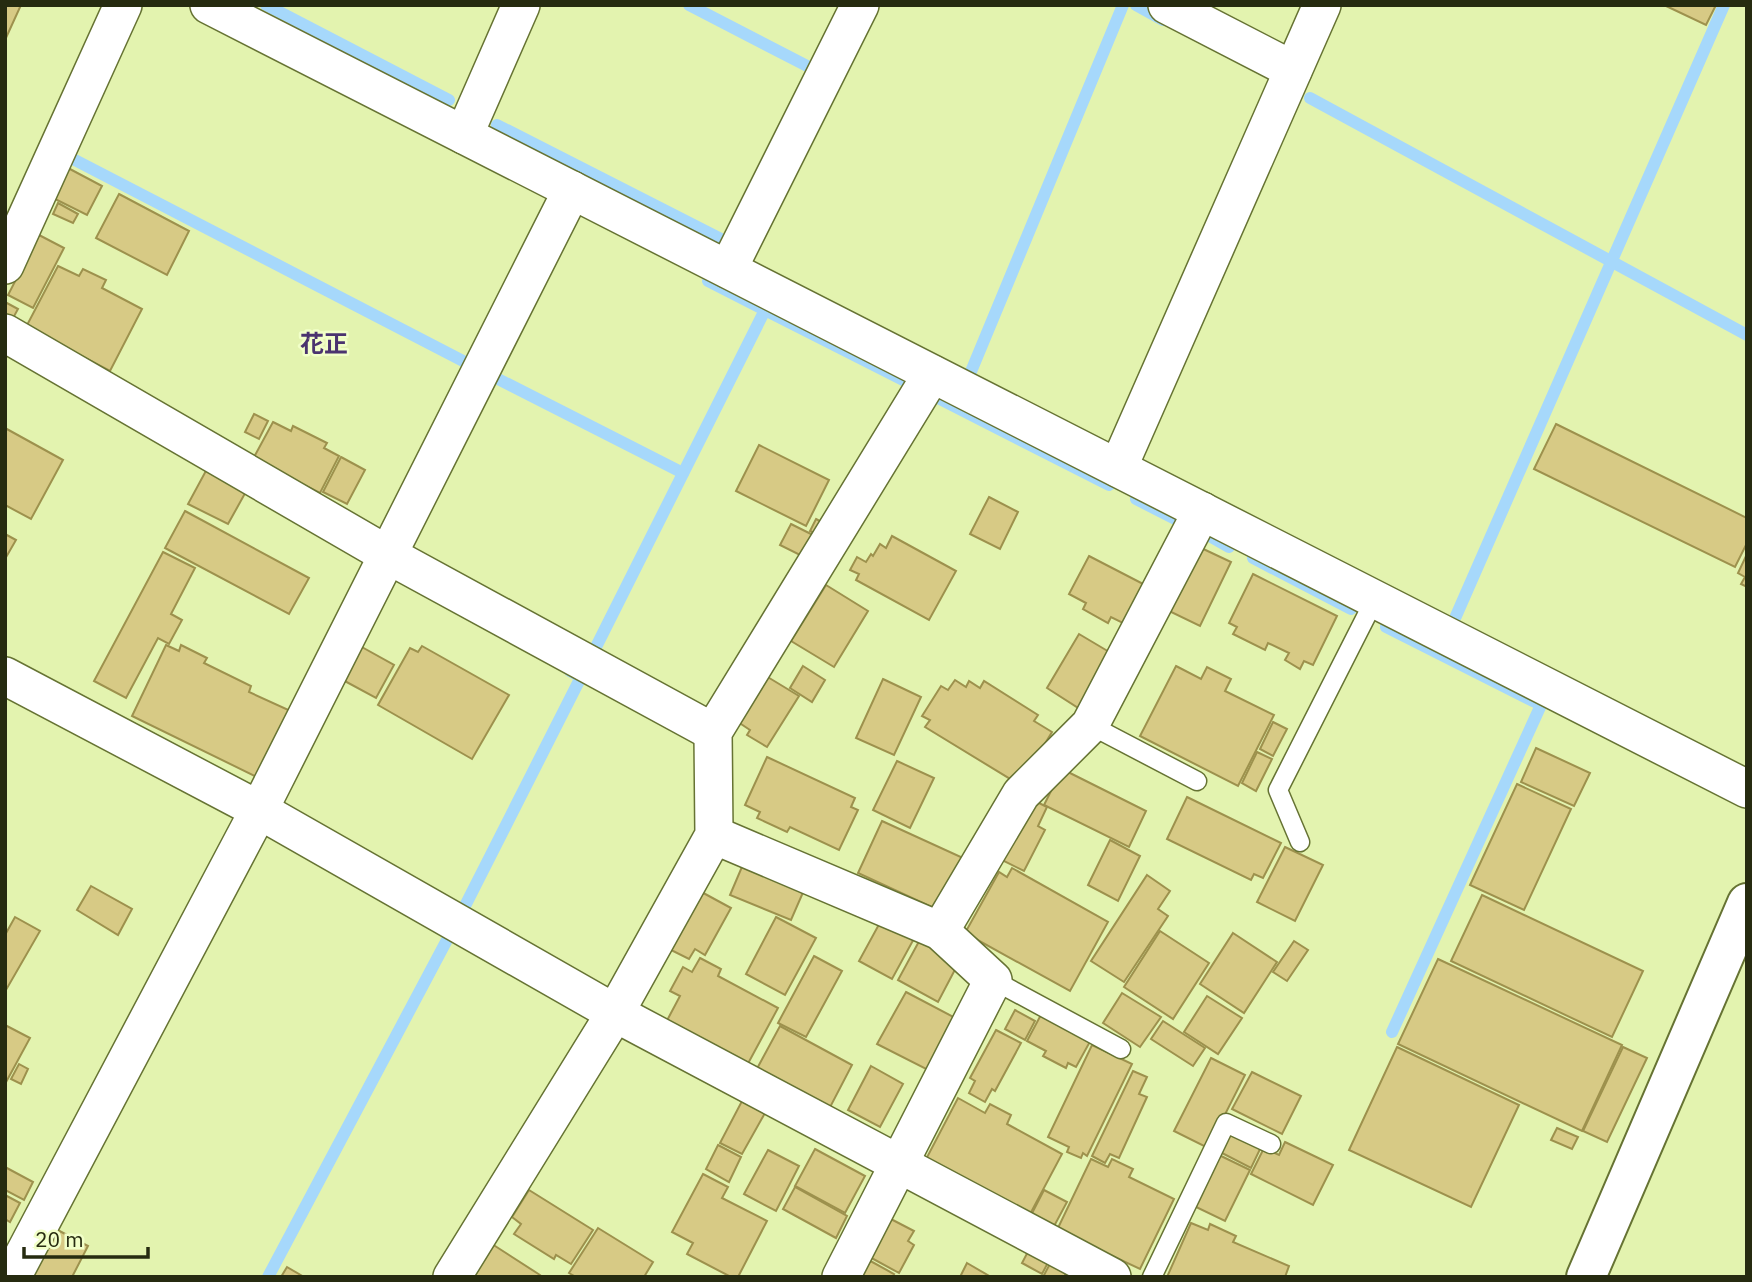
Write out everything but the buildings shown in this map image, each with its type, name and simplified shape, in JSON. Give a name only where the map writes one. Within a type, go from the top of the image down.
[{"type":"street","points":[[5,265],[123,5]]},
{"type":"street","points":[[209,5],[1747,789]]},
{"type":"street","points":[[464,135],[521,5]]},
{"type":"street","points":[[729,270],[860,5]]},
{"type":"street","points":[[1167,5],[1293,69]]},
{"type":"street","points":[[1118,468],[1322,5]]},
{"type":"street","points":[[9,1276],[259,810],[572,190]]},
{"type":"street","points":[[5,333],[388,555],[713,732]]},
{"type":"street","points":[[452,1277],[615,1013],[714,835],[713,732],[932,374]]},
{"type":"street","points":[[940,931],[1021,794],[1090,725],[1202,511]]},
{"type":"street","points":[[5,676],[259,810],[615,1013],[1112,1277]]},
{"type":"street","points":[[714,835],[940,931],[993,980],[841,1277]]},
{"type":"street","points":[[1586,1277],[1747,904]]},
{"type":"lane","points":[[1300,842],[1278,790],[1375,599]]},
{"type":"lane","points":[[1090,725],[1197,781]]},
{"type":"lane","points":[[993,980],[1121,1049]]},
{"type":"lane","points":[[1153,1277],[1226,1123],[1271,1144]]},
{"type":"waterway","points":[[266,5],[449,100]]},
{"type":"waterway","points":[[689,5],[813,69]]},
{"type":"waterway","points":[[970,374],[1123,5]]},
{"type":"waterway","points":[[1136,5],[1163,20]]},
{"type":"waterway","points":[[1456,616],[1724,5]]},
{"type":"waterway","points":[[1310,98],[1747,335]]},
{"type":"waterway","points":[[497,125],[727,242],[732,232]]},
{"type":"waterway","points":[[71,158],[465,362]]},
{"type":"waterway","points":[[708,281],[903,380]]},
{"type":"waterway","points":[[594,651],[765,310]]},
{"type":"waterway","points":[[496,378],[683,473]]},
{"type":"waterway","points":[[934,396],[1109,485]]},
{"type":"waterway","points":[[1136,499],[1181,522]]},
{"type":"waterway","points":[[1208,535],[1229,547]]},
{"type":"waterway","points":[[1253,558],[1351,609]]},
{"type":"waterway","points":[[1386,627],[1541,705],[1392,1032]]},
{"type":"waterway","points":[[465,906],[581,677],[570,671]]},
{"type":"waterway","points":[[268,1277],[448,938]]},
{"type":"district","name":"花正","points":[[324,343]]}]
